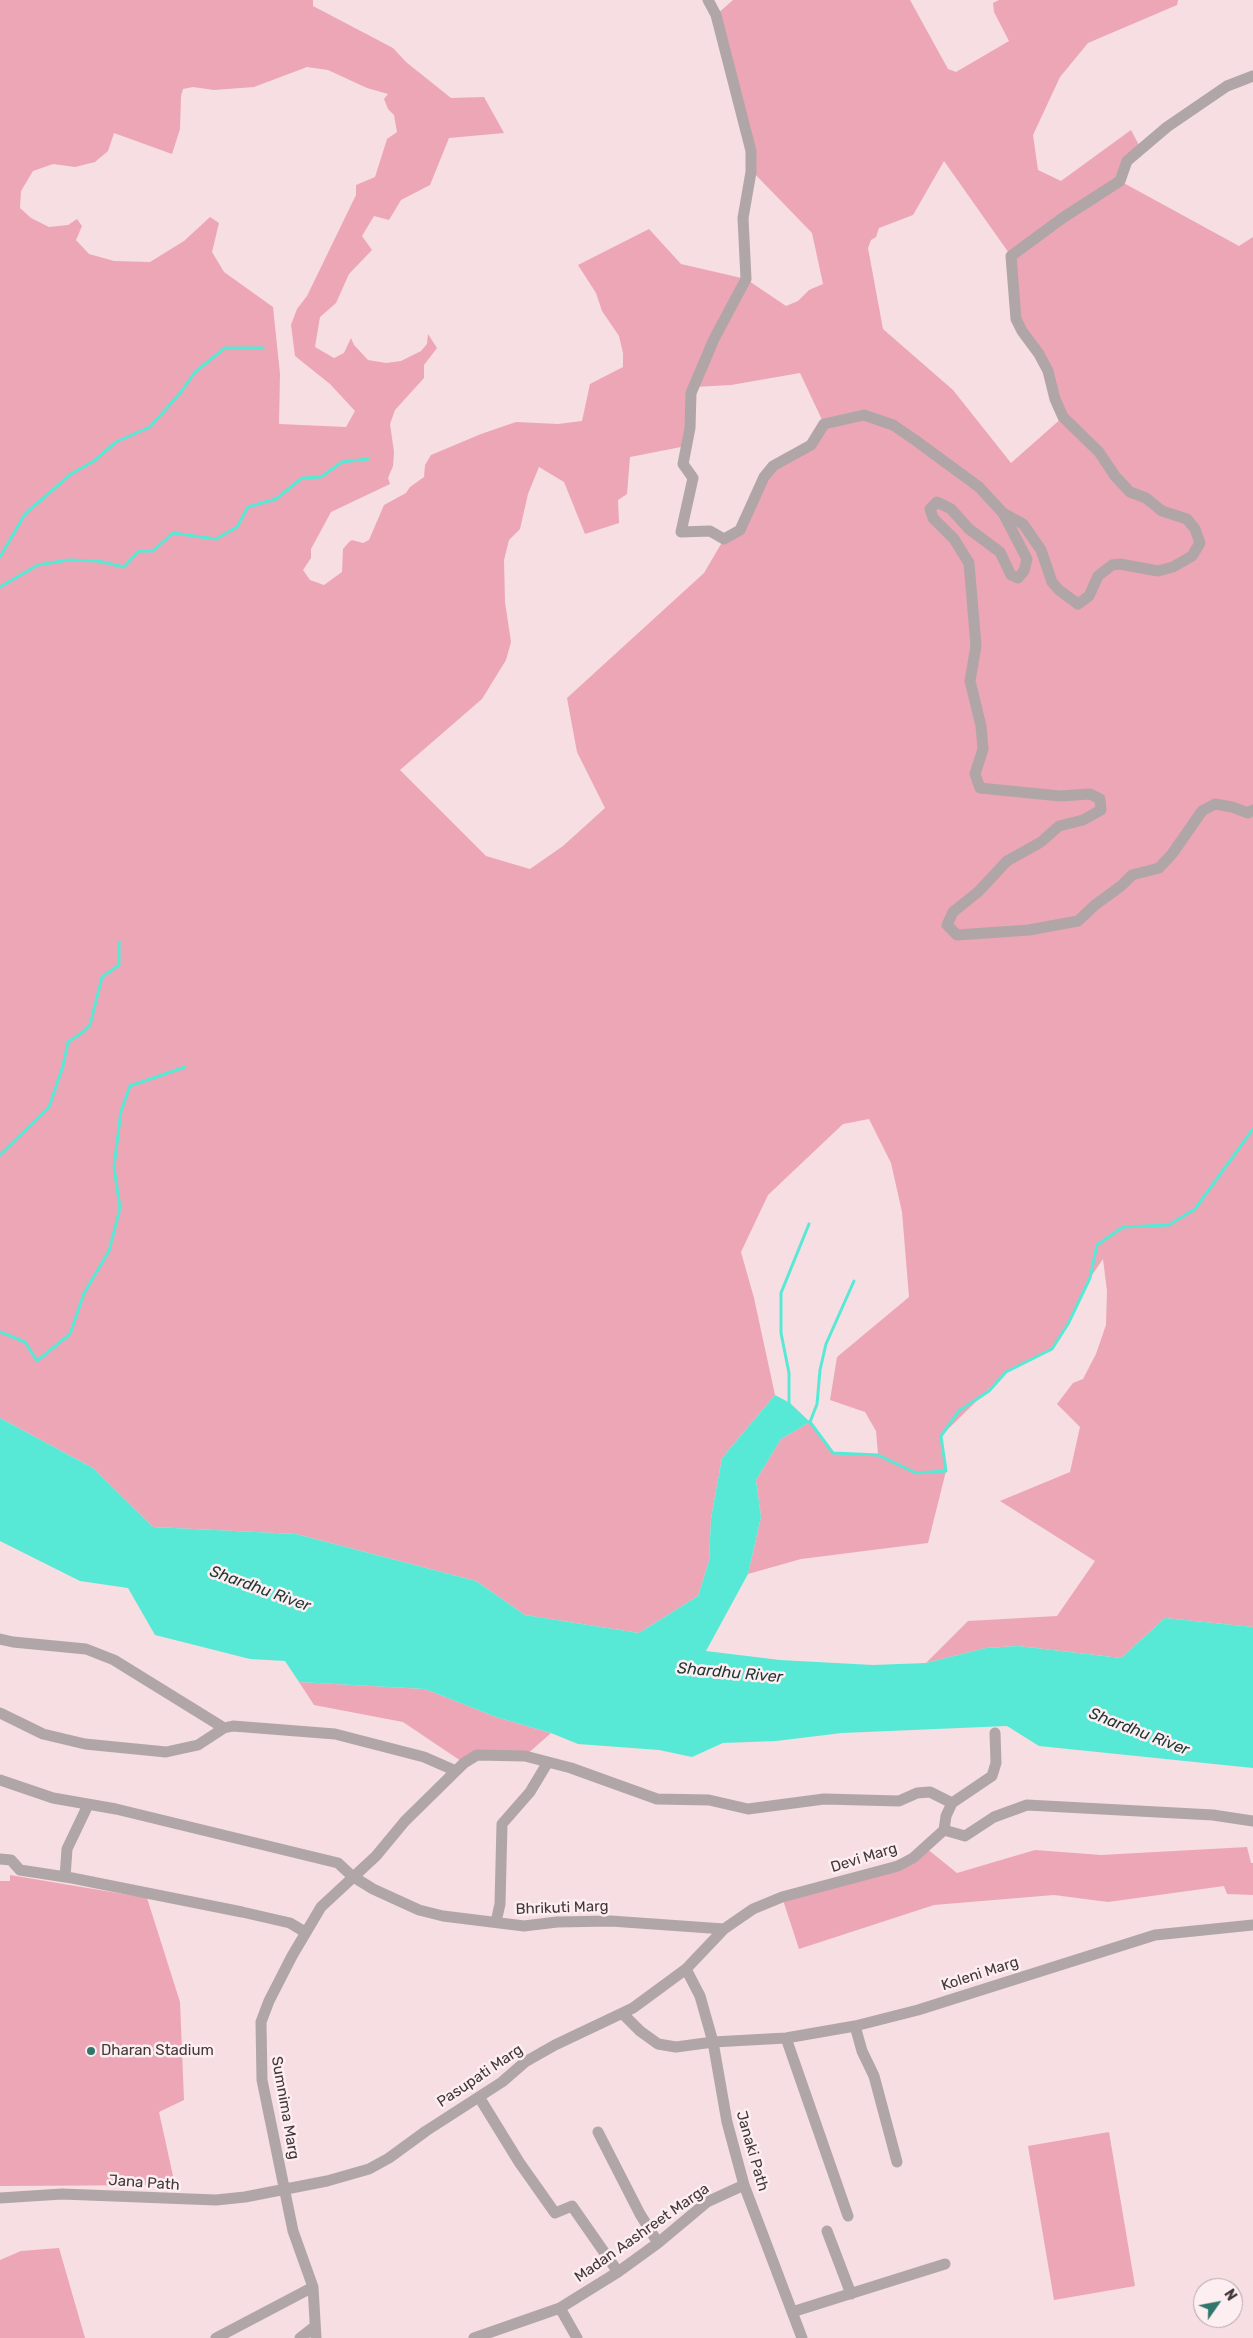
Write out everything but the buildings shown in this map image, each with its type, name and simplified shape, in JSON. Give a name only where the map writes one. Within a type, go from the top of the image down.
[{"type":"street","points":[[708,0],[716,14],[752,152],[751,172],[743,218],[746,279],[714,339],[690,393],[690,428],[683,464],[692,478],[681,532],[710,531],[724,539],[740,530],[764,477],[773,466],[811,445],[824,424],[864,415],[893,425],[915,440],[979,487],[1004,513],[1023,524],[1041,550],[1052,582],[1058,590],[1078,604],[1089,596],[1103,570],[1112,565],[1120,564],[1158,571],[1173,567],[1192,556],[1200,543],[1195,529],[1186,519],[1162,511],[1146,498],[1130,492],[1115,476],[1099,452],[1063,417],[1055,399],[1048,371],[1016,319],[1011,256],[1064,217],[1120,180],[1127,161],[1167,127],[1227,86],[1253,76]]},
{"type":"street","points":[[1004,513],[1027,559],[1024,571],[1018,578],[1011,575],[1000,552],[969,529],[951,509],[936,502],[930,508],[933,518],[954,539],[969,563],[976,646],[970,680],[981,726],[983,750],[975,774],[980,788],[1060,796],[1090,794],[1100,799],[1101,810],[1083,820],[1059,826],[1041,842],[1008,861],[978,892],[953,912],[947,925],[956,936],[1029,930],[1078,921],[1132,875],[1159,868],[1172,854],[1202,811],[1215,804],[1232,807],[1248,813],[1253,810]]},
{"type":"street","points":[[0,1639],[86,1649],[100,1654],[114,1660],[224,1728]]},
{"type":"street","points":[[0,1713],[43,1734],[85,1744],[166,1752],[198,1745],[224,1728],[232,1726],[335,1734],[424,1757],[456,1771]]},
{"type":"street","points":[[952,1803],[992,1776],[996,1763],[995,1734]]},
{"type":"street","name":"Sumnima Marg","points":[[315,2333],[312,2287],[293,2231],[262,2080],[261,2022],[269,2001],[305,1932],[321,1907],[352,1876],[376,1856],[405,1821],[456,1771],[477,1755],[524,1756],[571,1768],[657,1799],[709,1800],[748,1810],[824,1799],[899,1801],[917,1793],[930,1792],[952,1803]]},
{"type":"street","points":[[496,1922],[500,1904],[502,1824],[530,1792],[548,1762]]},
{"type":"street","name":"Bhrikuti Marg","points":[[0,1780],[53,1798],[116,1809],[338,1863],[352,1876],[373,1889],[419,1910],[443,1916],[524,1926],[557,1922],[611,1920],[724,1929]]},
{"type":"street","name":"Devi Marg","points":[[724,1929],[752,1909],[782,1897],[898,1866],[926,1848],[944,1830],[946,1816],[952,1803]]},
{"type":"street","points":[[65,1877],[67,1849],[88,1805]]},
{"type":"street","points":[[944,1830],[965,1836],[994,1817],[1027,1805],[1213,1815],[1253,1821]]},
{"type":"street","points":[[0,1859],[11,1860],[20,1870],[65,1877],[290,1923],[305,1932]]},
{"type":"street","name":"Koleni Marg","points":[[623,2014],[640,2031],[658,2044],[676,2047],[713,2042],[786,2038],[854,2026],[918,2010],[1155,1935],[1253,1925]]},
{"type":"street","points":[[686,1969],[724,1929]]},
{"type":"street","name":"Pasupati Marg","points":[[285,2188],[327,2181],[369,2169],[389,2158],[426,2131],[479,2097],[532,2058],[623,2014],[686,1969]]},
{"type":"street","name":"Janaki Path","points":[[686,1969],[700,1996],[713,2042],[727,2122],[744,2185],[802,2338]]},
{"type":"street","points":[[854,2026],[874,2076],[897,2162]]},
{"type":"street","points":[[786,2038],[848,2216]]},
{"type":"street","points":[[479,2097],[519,2162],[555,2213],[572,2206],[618,2272]]},
{"type":"street","points":[[598,2132],[658,2243]]},
{"type":"street","name":"Madan Aashreet Marga","points":[[474,2338],[560,2308],[618,2272],[658,2243],[707,2202],[744,2185]]},
{"type":"street","name":"Jana Path","points":[[0,2198],[62,2194],[216,2200],[245,2197],[285,2188]]},
{"type":"street","points":[[827,2231],[851,2294]]},
{"type":"street","points":[[792,2312],[945,2264]]},
{"type":"street","points":[[216,2338],[312,2287]]},
{"type":"street","points":[[560,2308],[577,2338]]},
{"type":"street","points":[[300,2338],[315,2333]]},
{"type":"shaded area","points":[[0,0],[313,0],[313,6],[393,48],[406,62],[451,98],[484,97],[504,133],[449,138],[430,185],[401,200],[389,220],[374,216],[362,236],[372,250],[349,274],[336,303],[320,317],[315,347],[334,358],[344,353],[351,338],[354,345],[368,360],[386,363],[401,361],[421,351],[427,344],[428,334],[437,348],[424,365],[424,378],[395,410],[390,424],[394,452],[393,466],[388,478],[390,484],[331,512],[311,549],[311,558],[303,570],[310,580],[324,585],[342,572],[343,549],[349,542],[352,540],[363,543],[369,540],[384,505],[406,493],[410,487],[424,477],[425,465],[431,455],[516,422],[558,424],[582,421],[590,384],[623,367],[623,353],[619,336],[602,311],[596,293],[578,265],[649,229],[681,264],[746,279],[786,306],[798,301],[809,290],[823,284],[812,233],[751,170],[716,15],[733,0],[910,0],[948,69],[956,72],[1009,41],[994,12],[993,3],[999,0],[1178,0],[1177,5],[1088,43],[1060,77],[1033,135],[1038,170],[1061,181],[1131,130],[1141,149],[1120,181],[1239,246],[1253,237],[1253,1627],[1165,1618],[1121,1658],[1018,1646],[986,1648],[926,1663],[968,1621],[1057,1616],[1095,1561],[1000,1501],[1070,1472],[1080,1427],[1057,1404],[1073,1383],[1083,1379],[1096,1354],[1106,1325],[1107,1291],[1103,1259],[1090,1278],[1068,1324],[1052,1349],[1006,1372],[941,1436],[946,1471],[928,1543],[801,1559],[748,1574],[761,1517],[756,1480],[781,1439],[810,1422],[833,1453],[878,1454],[876,1431],[865,1412],[830,1400],[837,1357],[909,1297],[902,1212],[891,1163],[869,1119],[843,1124],[768,1195],[741,1252],[754,1298],[775,1395],[722,1458],[711,1518],[709,1561],[698,1596],[639,1633],[525,1615],[476,1581],[296,1534],[153,1527],[93,1468],[0,1418]],"holes":[[[307,67],[328,70],[367,88],[388,94],[384,99],[388,109],[394,115],[397,132],[387,139],[375,177],[356,185],[356,195],[307,296],[297,309],[291,325],[295,356],[330,384],[355,411],[346,427],[279,424],[280,374],[273,307],[224,272],[212,252],[219,223],[210,217],[184,241],[150,262],[114,261],[89,254],[76,240],[82,226],[77,219],[68,225],[49,227],[31,218],[20,208],[21,191],[33,171],[53,164],[75,167],[95,162],[108,151],[114,133],[172,154],[180,129],[183,89],[193,87],[214,90],[254,87]],[[944,161],[1011,256],[1022,331],[1048,371],[1063,417],[1011,463],[953,390],[883,329],[868,248],[871,240],[876,237],[879,228],[913,215]],[[800,373],[824,424],[796,453],[764,477],[740,530],[724,539],[704,573],[567,698],[577,752],[605,808],[563,846],[530,869],[486,856],[400,770],[482,699],[506,660],[511,642],[505,602],[504,560],[509,540],[520,529],[528,494],[539,467],[564,482],[585,534],[619,523],[618,500],[627,494],[630,457],[686,446],[694,387],[731,385]]]},
{"type":"shaded area","points":[[299,1682],[425,1689],[496,1717],[551,1733],[525,1756],[497,1754],[464,1763],[403,1722],[314,1705]]},
{"type":"shaded area","points":[[1247,1847],[1251,1863],[1253,1863],[1253,1895],[1227,1894],[1224,1886],[1108,1902],[1054,1895],[934,1905],[799,1949],[782,1897],[858,1877],[926,1848],[957,1873],[1035,1850],[1101,1855]]},
{"type":"shaded area","name":"Dharan Stadium","points":[[10,1875],[147,1898],[180,2002],[184,2100],[159,2112],[175,2185],[0,2186],[0,1881],[10,1881]]},
{"type":"shaded area","points":[[1109,2132],[1135,2286],[1054,2300],[1028,2146]]},
{"type":"shaded area","points":[[59,2248],[85,2338],[0,2338],[0,2260],[21,2251]]},
{"type":"water","name":"Shardhu River","points":[[775,1395],[790,1403],[810,1422],[781,1439],[756,1480],[761,1517],[748,1574],[706,1651],[780,1660],[873,1665],[926,1663],[986,1648],[1018,1646],[1121,1658],[1165,1618],[1253,1627],[1253,1768],[1039,1746],[1007,1726],[842,1733],[776,1741],[723,1743],[692,1757],[659,1750],[578,1744],[551,1733],[496,1717],[425,1689],[299,1682],[285,1661],[250,1659],[155,1635],[128,1588],[80,1581],[0,1541],[0,1418],[93,1468],[153,1527],[296,1534],[476,1581],[525,1615],[639,1633],[698,1596],[709,1561],[711,1518],[722,1458]]},
{"type":"waterway","points":[[0,557],[25,514],[71,474],[94,461],[116,442],[150,427],[181,392],[195,372],[225,348],[263,348]]},
{"type":"waterway","points":[[0,587],[38,565],[68,560],[98,561],[124,567],[139,551],[153,551],[173,533],[216,539],[237,527],[248,507],[276,499],[302,478],[321,477],[342,462],[368,459]]},
{"type":"waterway","points":[[0,1155],[49,1107],[63,1066],[68,1042],[90,1025],[102,977],[119,965],[119,942]]},
{"type":"waterway","points":[[0,1332],[25,1342],[37,1361],[70,1334],[84,1293],[109,1251],[120,1208],[114,1167],[121,1111],[130,1086],[185,1067]]},
{"type":"waterway","points":[[807,1422],[810,1422],[833,1453],[878,1455],[916,1473],[946,1471],[941,1436],[959,1411],[989,1391],[1006,1372],[1052,1349],[1068,1324],[1090,1278],[1097,1245],[1123,1227],[1169,1225],[1195,1209],[1253,1129]]},
{"type":"waterway","points":[[789,1405],[789,1373],[781,1333],[781,1293],[809,1224]]},
{"type":"waterway","points":[[810,1422],[817,1404],[820,1370],[826,1344],[854,1281]]},
{"type":"place","name":"Dharan Stadium","points":[[91,2051]]}]
